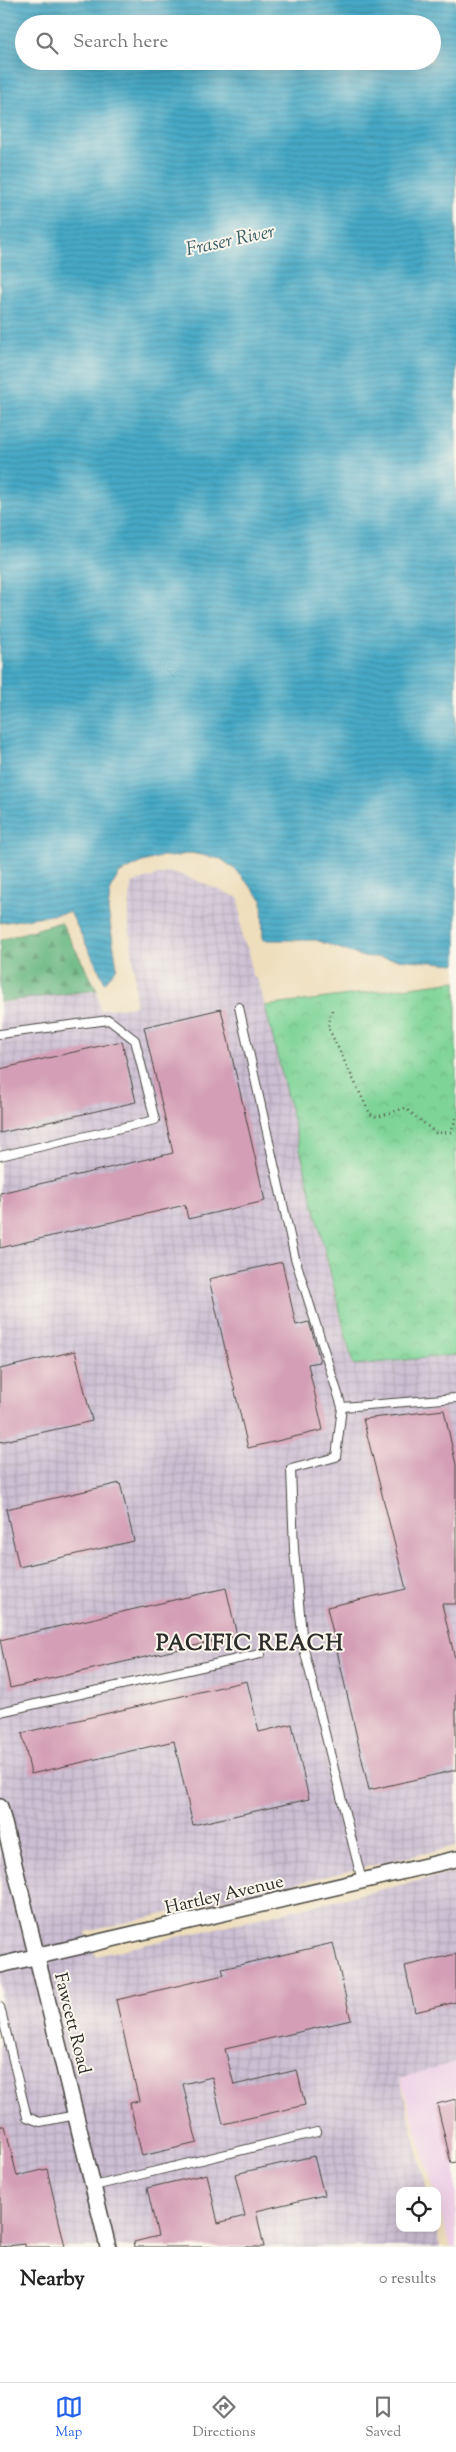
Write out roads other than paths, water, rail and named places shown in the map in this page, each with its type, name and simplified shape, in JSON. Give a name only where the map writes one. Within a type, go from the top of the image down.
[{"type":"street","name":"Fawcett Road","points":[[0,1807],[108,2247]]},
{"type":"street","name":"Hartley Avenue","points":[[0,1965],[456,1858]]},
{"type":"lane","points":[[239,1007],[295,1258],[342,1407],[336,1457],[291,1469],[294,1550],[303,1645],[362,1881]]},
{"type":"lane","points":[[0,1034],[109,1020],[135,1040],[155,1120],[0,1156]]},
{"type":"lane","points":[[342,1407],[456,1398]]},
{"type":"lane","points":[[0,1712],[260,1654]]},
{"type":"lane","points":[[0,2007],[27,2116],[40,2122],[76,2115]]},
{"type":"lane","points":[[94,2186],[318,2132]]},
{"type":"water","name":"Fraser River","points":[[0,0],[456,0],[456,964],[360,956],[316,940],[263,940],[262,900],[237,871],[221,859],[191,853],[172,857],[163,856],[143,862],[120,873],[111,887],[108,910],[117,967],[105,983],[70,912],[0,923]]},
{"type":"district","name":"PACIFIC REACH","points":[[250,1642]]}]
